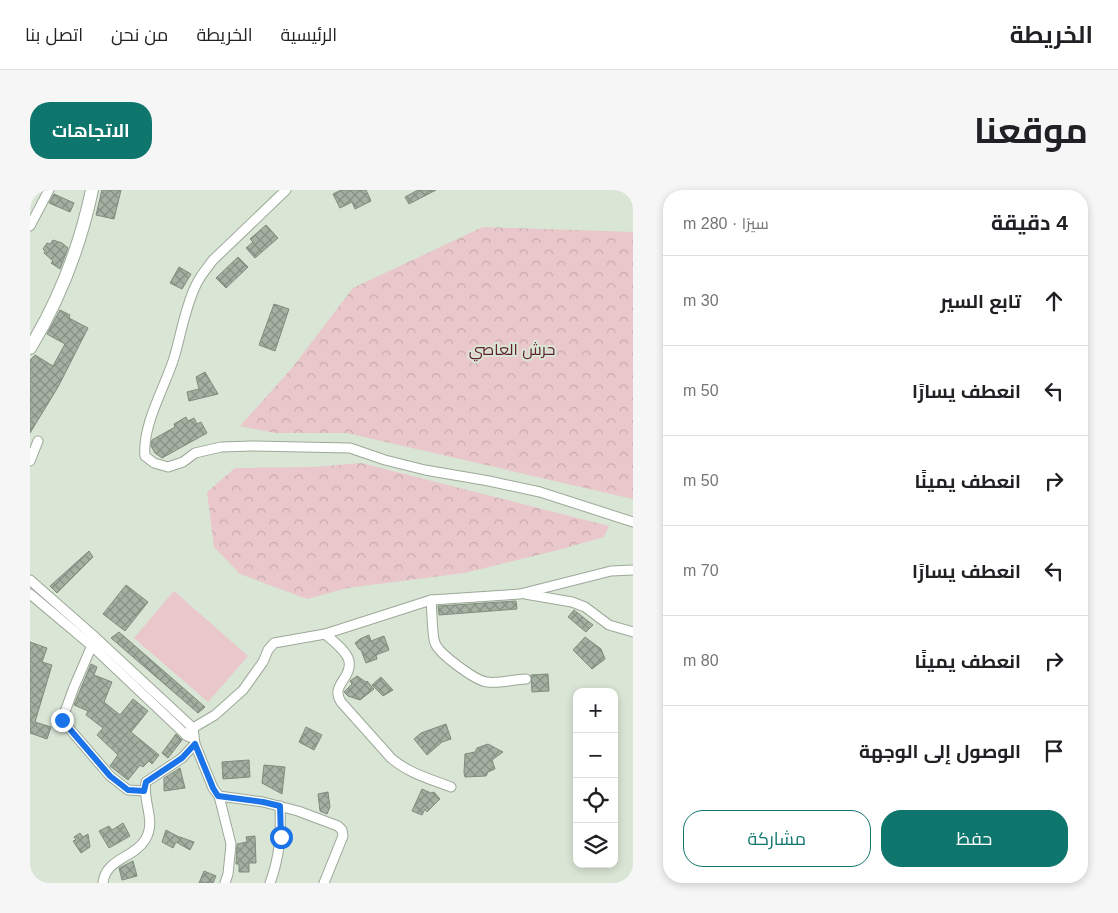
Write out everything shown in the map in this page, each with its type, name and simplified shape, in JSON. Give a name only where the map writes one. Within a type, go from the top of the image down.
[{"type":"street","points":[[30,226],[49,190]]},
{"type":"street","points":[[30,348],[56,301],[75,254],[92,190]]},
{"type":"street","points":[[286,190],[213,260],[203,272],[195,287],[173,361],[154,411],[144,447],[145,456],[154,463],[168,466],[183,462],[195,453],[221,447],[350,448],[385,460],[425,470],[540,492],[633,522]]},
{"type":"street","points":[[30,461],[38,441]]},
{"type":"street","points":[[193,728],[215,715],[243,690],[274,643],[325,634],[431,600],[520,594],[611,571],[633,570]]},
{"type":"street","points":[[30,580],[94,642],[144,696],[192,739],[218,796],[231,844],[228,874],[225,883]]},
{"type":"street","points":[[30,594],[151,688],[193,728]]},
{"type":"street","points":[[520,594],[572,602],[585,607],[608,625],[633,632]]},
{"type":"street","points":[[431,600],[435,642],[440,650],[453,661],[484,682],[526,679]]},
{"type":"street","points":[[325,634],[343,651],[349,660],[349,670],[337,690],[341,702],[399,765],[451,787]]},
{"type":"street","points":[[94,642],[62,720],[110,776],[128,790],[144,791]]},
{"type":"street","points":[[144,696],[151,688]]},
{"type":"street","points":[[104,883],[104,879],[112,864],[136,851],[145,840],[150,830],[150,818],[144,791],[146,782],[182,758],[192,739],[193,728]]},
{"type":"street","points":[[218,796],[280,806],[338,826],[342,830],[343,836],[324,883]]},
{"type":"street","points":[[270,883],[281,837],[280,806]]},
{"type":"green space","name":"حرش العاصي","points":[[483,227],[633,232],[633,499],[347,433],[275,433],[240,426],[292,368],[353,288]]},
{"type":"green space","points":[[361,463],[609,526],[604,537],[464,573],[347,588],[307,599],[240,574],[214,547],[207,492],[235,468],[315,467]]},
{"type":"green space","points":[[174,591],[248,656],[208,702],[134,638]]},
{"type":"building","points":[[102,190],[121,190],[114,219],[96,215]]},
{"type":"building","points":[[341,190],[366,190],[371,201],[355,209],[352,202],[340,208],[333,194]]},
{"type":"building","points":[[418,190],[436,190],[409,204],[405,197]]},
{"type":"building","points":[[54,194],[74,203],[70,212],[49,203]]},
{"type":"building","points":[[266,225],[278,238],[255,258],[246,248],[253,242],[250,239]]},
{"type":"building","points":[[53,240],[62,243],[68,248],[60,269],[51,263],[53,261],[44,253],[43,249],[47,243],[50,244]]},
{"type":"building","points":[[238,257],[248,267],[226,288],[216,278]]},
{"type":"building","points":[[179,267],[191,274],[182,289],[170,283]]},
{"type":"building","points":[[274,304],[289,309],[275,351],[259,345]]},
{"type":"building","points":[[60,310],[70,315],[69,318],[88,328],[58,387],[30,433],[30,360],[35,355],[53,366],[65,344],[47,334]]},
{"type":"building","points":[[205,372],[218,394],[189,401],[187,392],[199,389],[196,377]]},
{"type":"building","points":[[186,417],[188,421],[194,418],[197,424],[201,422],[207,433],[162,458],[155,453],[151,446],[152,440],[175,427],[174,424]]},
{"type":"building","points":[[89,551],[93,557],[57,593],[50,586]]},
{"type":"building","points":[[126,585],[148,602],[125,631],[103,614]]},
{"type":"building","points":[[516,601],[517,609],[439,615],[438,606]]},
{"type":"building","points":[[574,610],[593,625],[586,632],[568,617]]},
{"type":"building","points":[[119,632],[205,707],[198,713],[111,638]]},
{"type":"building","points":[[369,635],[371,641],[384,636],[389,650],[376,655],[377,659],[366,663],[361,650],[355,643]]},
{"type":"building","points":[[585,637],[601,649],[605,659],[592,669],[573,650]]},
{"type":"building","points":[[30,642],[47,648],[42,662],[52,665],[35,722],[51,727],[47,739],[30,733]]},
{"type":"building","points":[[91,664],[97,667],[94,675],[112,682],[104,702],[120,715],[133,699],[148,711],[131,732],[159,755],[152,764],[149,761],[143,767],[140,765],[128,780],[110,766],[118,755],[97,735],[103,728],[86,715],[88,711],[74,705]]},
{"type":"building","points":[[548,674],[549,691],[532,692],[531,675]]},
{"type":"building","points":[[357,676],[367,681],[374,689],[360,700],[348,696],[344,692],[352,684],[350,681]]},
{"type":"building","points":[[381,677],[393,690],[383,696],[372,685]]},
{"type":"building","points":[[446,724],[451,739],[442,742],[427,755],[414,739],[421,733]]},
{"type":"building","points":[[306,727],[322,735],[314,750],[299,742]]},
{"type":"building","points":[[176,734],[182,740],[168,758],[162,753]]},
{"type":"building","points":[[488,744],[503,752],[492,760],[495,769],[488,772],[486,776],[465,777],[465,754],[475,752],[477,748]]},
{"type":"building","points":[[249,760],[250,777],[223,779],[222,762]]},
{"type":"building","points":[[264,765],[285,767],[282,794],[262,783]]},
{"type":"building","points":[[180,768],[185,788],[164,791],[164,778]]},
{"type":"building","points":[[422,789],[431,793],[434,792],[440,799],[427,812],[425,809],[422,815],[412,811]]},
{"type":"building","points":[[328,792],[330,807],[327,814],[320,811],[318,794]]},
{"type":"building","points":[[123,823],[130,836],[109,848],[99,831],[109,826],[112,830]]},
{"type":"building","points":[[166,830],[194,842],[190,850],[176,842],[173,848],[162,842]]},
{"type":"building","points":[[80,833],[83,837],[88,834],[90,847],[81,853],[73,841],[76,840],[74,837]]},
{"type":"building","points":[[255,836],[256,863],[249,863],[249,872],[239,872],[239,864],[236,864],[237,844],[247,842],[246,837]]},
{"type":"building","points":[[133,861],[137,876],[122,880],[119,868]]},
{"type":"building","points":[[204,871],[216,876],[213,883],[199,883]]},
{"type":"route","points":[[62,720],[110,776],[128,790],[144,791],[146,782],[182,758],[195,744],[218,796],[280,806],[281,837]]}]
